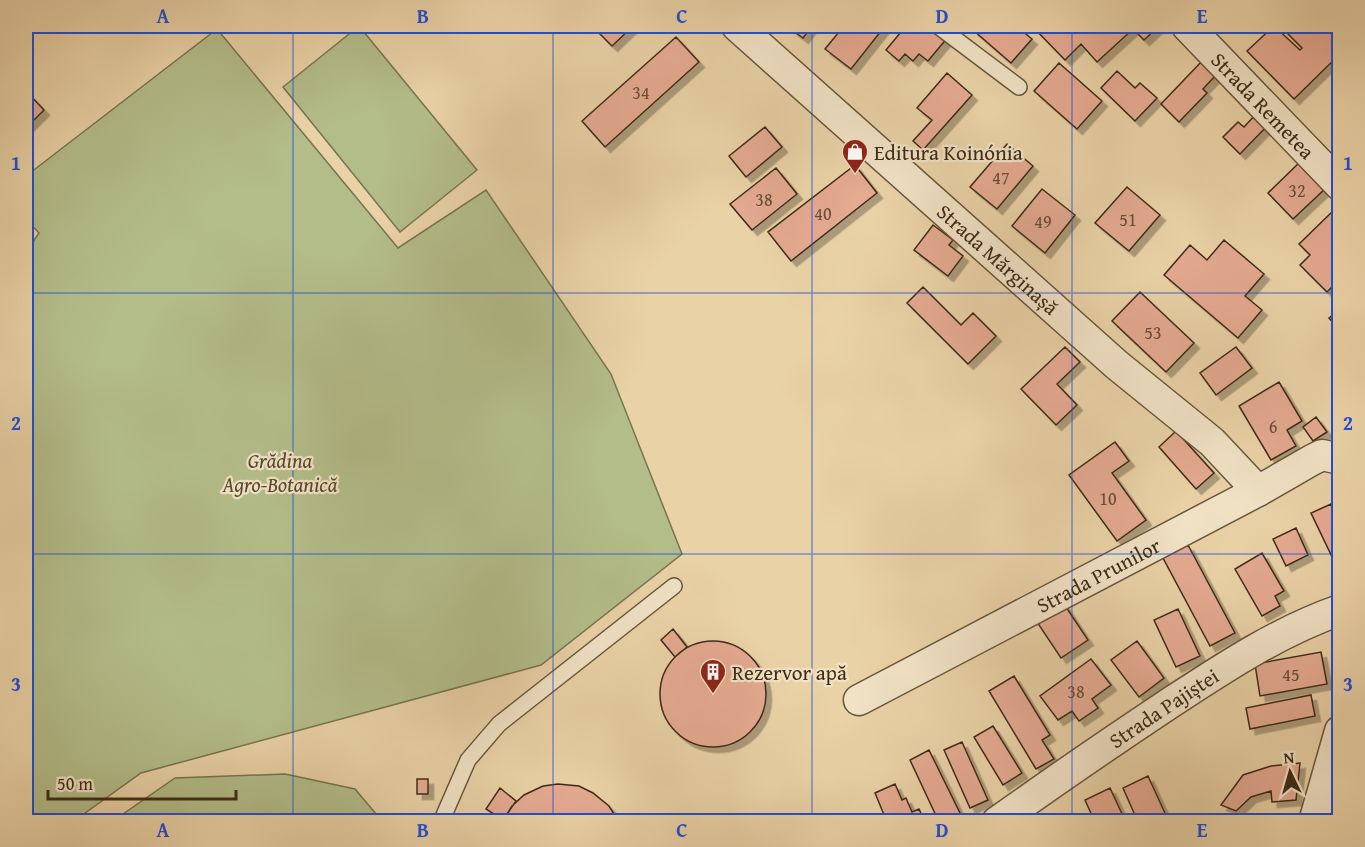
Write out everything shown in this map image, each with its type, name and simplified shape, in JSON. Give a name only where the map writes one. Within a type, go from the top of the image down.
[{"type":"street","name":"Strada Mărginașă","points":[[737,26],[1117,365],[1212,442],[1258,491]]},
{"type":"street","name":"Strada Remetea","points":[[1187,26],[1340,185]]},
{"type":"street","name":"Strada Prunilor","points":[[859,700],[1258,491],[1322,455],[1340,459]]},
{"type":"street","name":"Strada Pajiștei","points":[[997,822],[1079,764],[1235,660],[1313,619],[1340,610]]},
{"type":"street","points":[[1314,822],[1340,731]]},
{"type":"lane","points":[[938,26],[1019,87]]},
{"type":"lane","points":[[441,822],[468,760],[499,723],[674,586]]},
{"type":"green space","points":[[359,26],[477,170],[400,232],[283,87]]},
{"type":"green space","name":"Grădina Agro-Botanică","points":[[217,29],[398,248],[486,190],[611,374],[682,554],[541,665],[141,773],[74,821],[26,821],[26,252],[39,233],[26,219],[26,176]]},
{"type":"green space","points":[[285,774],[355,789],[382,821],[113,821],[175,778]]},
{"type":"building","points":[[609,26],[633,26],[612,46],[600,34]]},
{"type":"building","points":[[787,26],[812,26],[803,38]]},
{"type":"building","points":[[844,26],[885,26],[851,69],[825,49]]},
{"type":"building","points":[[906,26],[934,26],[948,37],[928,61],[919,54],[913,61],[905,54],[899,61],[886,50]]},
{"type":"building","points":[[977,26],[1016,26],[1032,39],[1011,63],[973,30]]},
{"type":"building","points":[[1032,26],[1074,26],[1080,31],[1086,26],[1159,26],[1144,40],[1133,29],[1097,62],[1081,44],[1065,60]]},
{"type":"building","points":[[1274,26],[1300,50],[1302,48],[1280,26],[1329,26],[1340,36],[1340,54],[1294,99],[1247,51]]},
{"type":"building","points":[[676,37],[699,62],[605,147],[582,121]]},
{"type":"building","points":[[1203,60],[1217,74],[1203,89],[1207,93],[1179,122],[1161,104]]},
{"type":"building","points":[[1059,63],[1102,101],[1077,129],[1034,91]]},
{"type":"building","points":[[1117,71],[1135,88],[1140,83],[1157,98],[1135,121],[1101,88]]},
{"type":"building","points":[[947,73],[972,95],[923,150],[913,141],[932,120],[917,108]]},
{"type":"building","points":[[26,91],[44,110],[26,128]]},
{"type":"building","points":[[1258,112],[1270,123],[1240,154],[1223,137],[1238,122],[1244,127]]},
{"type":"building","points":[[765,127],[782,147],[746,177],[729,156]]},
{"type":"building","points":[[1007,144],[1033,166],[997,209],[970,187]]},
{"type":"building","points":[[1301,161],[1327,187],[1293,219],[1268,193]]},
{"type":"building","points":[[855,165],[877,193],[791,261],[768,232]]},
{"type":"building","points":[[776,168],[797,194],[752,230],[730,204]]},
{"type":"building","points":[[1127,187],[1160,215],[1129,251],[1095,223]]},
{"type":"building","points":[[1042,189],[1075,215],[1045,253],[1012,226]]},
{"type":"building","points":[[1333,211],[1340,218],[1340,291],[1334,285],[1327,292],[1300,265],[1310,255],[1299,244]]},
{"type":"building","points":[[933,225],[953,240],[949,245],[963,256],[948,276],[914,250]]},
{"type":"building","points":[[1224,240],[1264,274],[1245,296],[1262,310],[1238,338],[1164,275],[1190,245],[1207,260]]},
{"type":"building","points":[[923,287],[961,325],[973,313],[996,336],[968,364],[907,303]]},
{"type":"building","points":[[1140,292],[1194,343],[1166,372],[1112,321]]},
{"type":"building","points":[[1340,309],[1340,330],[1329,318]]},
{"type":"building","points":[[1065,347],[1080,362],[1057,384],[1077,405],[1056,425],[1021,389]]},
{"type":"building","points":[[1236,347],[1252,368],[1216,395],[1200,373]]},
{"type":"building","points":[[1279,382],[1302,421],[1287,430],[1296,446],[1271,460],[1239,406]]},
{"type":"building","points":[[1316,417],[1327,432],[1313,441],[1303,427]]},
{"type":"building","points":[[1176,431],[1214,473],[1196,489],[1159,447]]},
{"type":"building","points":[[1115,442],[1129,461],[1112,473],[1146,520],[1117,541],[1069,475]]},
{"type":"building","points":[[1331,504],[1340,522],[1340,561],[1335,563],[1311,513]]},
{"type":"building","points":[[1296,528],[1308,555],[1286,566],[1273,539]]},
{"type":"building","points":[[1188,545],[1235,633],[1210,646],[1163,558]]},
{"type":"building","points":[[1262,553],[1284,591],[1275,596],[1280,606],[1262,616],[1235,569]]},
{"type":"building","points":[[1064,604],[1088,640],[1061,658],[1037,622]]},
{"type":"building","points":[[1178,609],[1200,656],[1176,667],[1154,620]]},
{"type":"building","points":[[673,629],[687,647],[675,657],[661,640]]},
{"type":"building","name":"Rezervor apă","points":[[713,641],[733,645],[751,656],[762,674],[766,694],[762,714],[751,732],[733,743],[713,747],[693,743],[675,732],[664,714],[660,694],[664,674],[675,656],[693,645]]},
{"type":"building","points":[[1137,641],[1164,678],[1139,697],[1111,660]]},
{"type":"building","points":[[1321,652],[1327,684],[1260,696],[1255,664]]},
{"type":"building","points":[[1091,659],[1111,685],[1092,699],[1098,708],[1079,721],[1072,711],[1058,720],[1040,696]]},
{"type":"building","points":[[1014,676],[1050,735],[1042,740],[1054,759],[1036,769],[989,691]]},
{"type":"building","points":[[1311,695],[1315,716],[1250,729],[1246,708]]},
{"type":"building","points":[[993,726],[1022,773],[1003,785],[974,737]]},
{"type":"building","points":[[962,742],[988,800],[970,808],[944,750]]},
{"type":"building","points":[[929,750],[961,815],[948,822],[939,822],[910,760]]},
{"type":"building","points":[[1300,763],[1296,800],[1272,802],[1271,791],[1251,797],[1236,811],[1221,805],[1243,775],[1271,766]]},
{"type":"building","points":[[1148,776],[1169,822],[1138,822],[1123,788]]},
{"type":"building","points":[[417,779],[428,779],[428,794],[417,794]]},
{"type":"building","points":[[558,784],[579,786],[593,793],[609,806],[619,822],[502,822],[512,806],[524,795],[543,786]]},
{"type":"building","points":[[895,784],[902,800],[906,798],[912,812],[919,809],[924,820],[887,822],[875,793]]},
{"type":"building","points":[[500,788],[516,801],[503,820],[486,809]]},
{"type":"building","points":[[1110,788],[1123,816],[1112,822],[1095,822],[1085,800]]},
{"type":"place","name":"Editura Koinónia","points":[[855,175]]},
{"type":"place","name":"Rezervor apă","points":[[713,695]]}]
